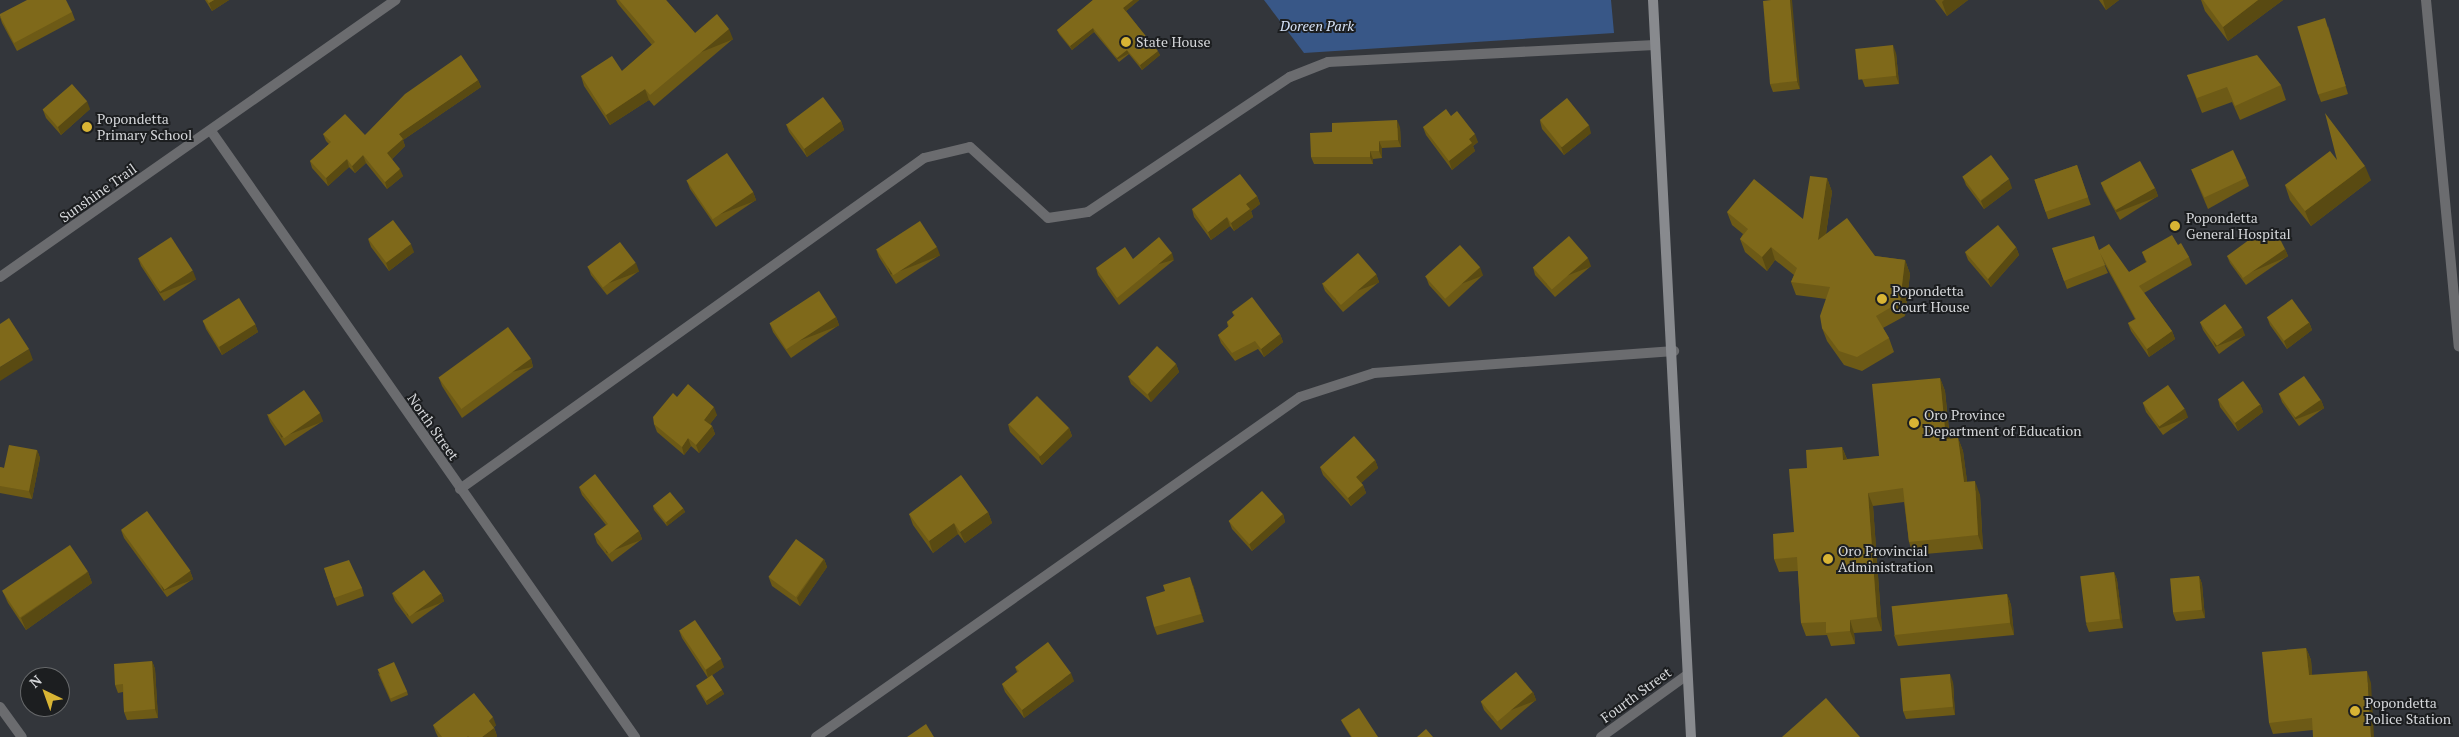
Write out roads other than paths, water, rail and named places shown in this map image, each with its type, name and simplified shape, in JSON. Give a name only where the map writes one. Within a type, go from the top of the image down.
[{"type":"main road","points":[[1652,0],[1674,351],[1691,737]]},
{"type":"street","name":"Sunshine Trail","points":[[0,277],[396,0]]},
{"type":"street","points":[[2426,0],[2457,308],[2459,346]]},
{"type":"street","points":[[460,489],[924,158],[970,147],[1048,218],[1088,212],[1290,77],[1328,62],[1655,45]]},
{"type":"street","name":"North Street","points":[[211,131],[635,737]]},
{"type":"street","points":[[816,737],[1300,397],[1374,373],[1674,351]]},
{"type":"street","name":"Fourth Street","points":[[1601,737],[1687,675]]},
{"type":"street","points":[[0,707],[22,737]]},
{"type":"place","name":"State House","points":[[1126,42]]},
{"type":"place","name":"Popondetta Primary School","points":[[87,127]]},
{"type":"place","name":"Popondetta General Hospital","points":[[2175,226]]},
{"type":"place","name":"Popondetta Court House","points":[[1882,299]]},
{"type":"place","name":"Oro Province Department of Education","points":[[1914,423]]},
{"type":"place","name":"Oro Provincial Administration","points":[[1828,559]]},
{"type":"place","name":"Popondetta Police Station","points":[[2355,711]]},
{"type":"park label","name":"Doreen Park","points":[[1317,26]]}]
